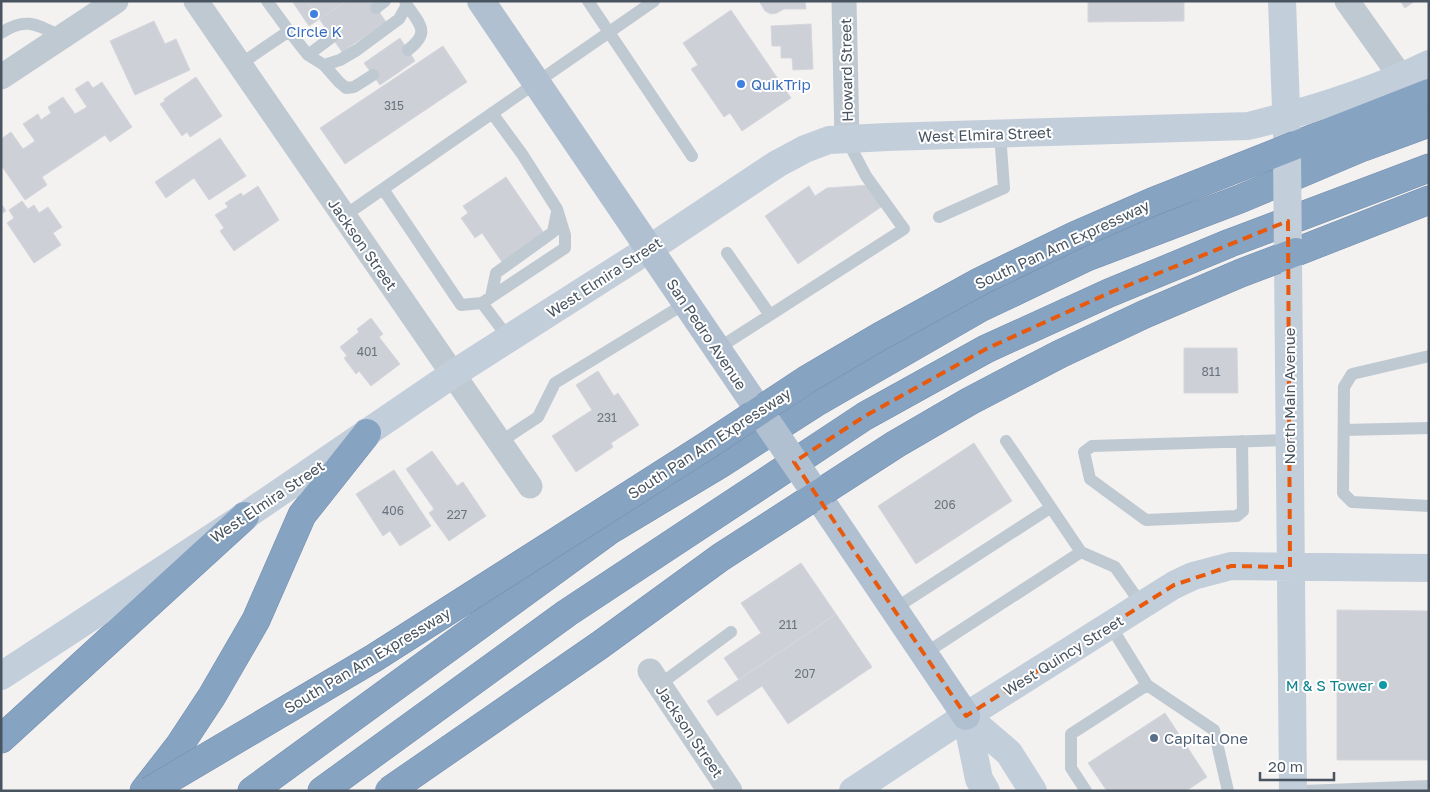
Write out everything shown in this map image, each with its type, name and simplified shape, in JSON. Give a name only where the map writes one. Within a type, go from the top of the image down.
[{"type":"highway","points":[[1293,157],[1429,93]]},
{"type":"highway","points":[[1293,157],[1363,147],[1429,123]]},
{"type":"highway","name":"South Pan Am Expressway","points":[[149,791],[374,658],[711,443],[806,380],[879,336],[982,281],[1074,236],[1152,202],[1293,157]]},
{"type":"highway","name":"South Pan Am Expressway","points":[[252,791],[610,530],[720,464],[815,403],[980,308],[1087,257],[1240,199],[1293,157]]},
{"type":"highway","points":[[322,791],[567,613],[865,416],[986,349],[1109,293],[1429,168]]},
{"type":"highway","points":[[389,791],[600,645],[721,557],[896,444],[970,401],[1060,354],[1154,311],[1241,273],[1292,257],[1429,200]]},
{"type":"highway","points":[[144,791],[179,746],[212,696],[251,628],[302,515],[367,433]]},
{"type":"highway","points":[[1,739],[245,516]]},
{"type":"main road","name":"San Pedro Avenue","points":[[481,1],[966,716],[1009,753],[1033,791]]},
{"type":"main road","name":"North Main Avenue","points":[[1282,1],[1286,117],[1293,157],[1289,440],[1292,791]]},
{"type":"main road","name":"West Elmira Street","points":[[1,676],[245,516],[453,374],[649,249],[777,164],[804,149],[829,140],[1242,126],[1286,117],[1348,98],[1429,64]]},
{"type":"main road","name":"West Quincy Street","points":[[853,791],[966,716],[1174,585],[1193,576],[1231,566],[1429,568]]},
{"type":"main road","name":"San Pedro Avenue","points":[[966,716],[979,780],[986,791]]},
{"type":"street","points":[[1,77],[116,1]]},
{"type":"street","name":"Jackson Street","points":[[196,1],[530,486]]},
{"type":"street","name":"Howard Street","points":[[844,1],[847,140]]},
{"type":"street","points":[[1347,1],[1401,77]]},
{"type":"street","name":"Jackson Street","points":[[655,678],[730,791]]},
{"type":"lane","points":[[267,1],[308,54],[324,65],[346,88],[354,87],[372,75]]},
{"type":"lane","points":[[588,1],[692,156]]},
{"type":"lane","points":[[344,216],[654,1]]},
{"type":"lane","points":[[406,3],[420,25],[422,33],[419,42],[408,50]]},
{"type":"lane","points":[[324,65],[340,60],[357,50],[399,19],[406,3]]},
{"type":"lane","points":[[1,33],[12,26],[24,23],[36,24],[62,37]]},
{"type":"lane","points":[[240,65],[289,31]]},
{"type":"lane","points":[[308,54],[332,37]]},
{"type":"lane","points":[[383,189],[461,305],[487,300],[565,248],[565,235],[557,208],[522,154],[492,113]]},
{"type":"lane","points":[[939,217],[1004,188],[1000,134]]},
{"type":"lane","points":[[717,349],[904,229],[866,176],[847,140]]},
{"type":"lane","points":[[509,338],[487,300],[496,272],[553,232],[557,208]]},
{"type":"lane","points":[[727,253],[770,315]]},
{"type":"lane","points":[[500,442],[538,417],[555,382],[686,304]]},
{"type":"lane","points":[[1429,356],[1352,374],[1344,387],[1343,493],[1352,502],[1429,506]]},
{"type":"lane","points":[[1344,430],[1429,428]]},
{"type":"lane","points":[[1242,441],[1243,511],[1237,516],[1146,520],[1090,479],[1084,452],[1092,446],[1242,441],[1289,440]]},
{"type":"lane","points":[[1006,441],[1081,552],[1115,567],[1142,605]]},
{"type":"lane","points":[[894,609],[1050,508]]},
{"type":"lane","points":[[924,654],[1081,552]]},
{"type":"lane","points":[[1110,625],[1147,685],[1214,730],[1228,791]]},
{"type":"lane","points":[[655,678],[731,632]]},
{"type":"lane","points":[[1086,791],[1071,768],[1071,734],[1147,685]]},
{"type":"lane","points":[[1304,791],[1429,786]]},
{"type":"highlighted area","points":[[1288,221],[1290,567],[1231,566],[1174,585],[966,716],[794,462],[865,416],[986,349],[1109,293]]},
{"type":"building","name":"Circle K","points":[[292,1],[346,1],[309,26]]},
{"type":"building","points":[[307,1],[372,1],[386,22],[342,52]]},
{"type":"building","points":[[759,1],[805,1],[806,9],[784,9],[771,14],[765,11]]},
{"type":"building","points":[[1088,1],[1184,1],[1184,21],[1088,22]]},
{"type":"building","points":[[1400,1],[1415,1],[1405,8]]},
{"type":"building","name":"QuikTrip","points":[[731,10],[791,98],[742,131],[730,113],[724,117],[691,69],[698,65],[683,43]]},
{"type":"building","points":[[154,21],[165,44],[176,39],[190,70],[135,95],[110,41]]},
{"type":"building","points":[[811,24],[813,69],[793,70],[792,58],[781,58],[781,46],[772,46],[771,26]]},
{"type":"building","points":[[400,38],[415,61],[380,85],[364,63]]},
{"type":"building","points":[[443,46],[467,82],[345,164],[320,128]]},
{"type":"building","points":[[196,77],[222,116],[190,137],[187,132],[182,136],[160,104],[165,101],[164,99]]},
{"type":"building","points":[[88,81],[93,88],[102,82],[132,127],[110,142],[105,135],[42,177],[47,185],[25,200],[1,165],[1,139],[11,132],[23,149],[35,141],[23,124],[38,114],[41,120],[51,113],[48,107],[63,97],[75,114],[87,107],[75,89]]},
{"type":"building","points":[[220,138],[246,176],[209,200],[194,178],[166,198],[155,182]]},
{"type":"building","points":[[506,177],[544,233],[502,262],[482,233],[475,238],[461,218],[468,213],[463,206]]},
{"type":"building","points":[[870,185],[884,205],[798,264],[765,216],[809,186],[815,196],[827,188]]},
{"type":"building","points":[[258,186],[279,220],[234,251],[220,231],[224,228],[215,215],[228,207],[225,203],[241,193],[243,196]]},
{"type":"building","points":[[22,201],[28,209],[34,205],[39,213],[48,207],[62,227],[53,233],[61,245],[34,263],[7,223],[14,218],[9,210]]},
{"type":"building","points":[[1,203],[6,211],[1,214]]},
{"type":"building","points":[[371,318],[383,334],[379,337],[400,364],[371,386],[359,371],[356,374],[344,358],[347,356],[340,347],[359,332],[357,329]]},
{"type":"building","points":[[1184,348],[1237,348],[1238,393],[1184,393]]},
{"type":"building","points":[[598,371],[614,396],[618,393],[639,425],[611,443],[613,447],[576,472],[552,436],[592,410],[576,385]]},
{"type":"building","points":[[974,443],[1012,501],[916,564],[878,506]]},
{"type":"building","points":[[432,451],[457,486],[463,482],[486,516],[449,541],[429,513],[434,509],[406,469]]},
{"type":"building","points":[[394,470],[431,526],[400,546],[390,531],[383,536],[356,494]]},
{"type":"building","points":[[801,563],[836,614],[739,680],[724,658],[761,633],[741,603]]},
{"type":"building","name":"M & S Tower","points":[[1337,610],[1429,611],[1429,760],[1337,760]]},
{"type":"building","points":[[836,614],[872,667],[788,724],[762,686],[717,716],[707,701]]},
{"type":"building","name":"Capital One","points":[[1165,713],[1207,777],[1186,791],[1107,791],[1088,763]]},
{"type":"place","name":"Circle K","points":[[314,14]]},
{"type":"place","name":"QuikTrip","points":[[741,84]]},
{"type":"place","name":"M & S Tower","points":[[1383,685]]},
{"type":"place","name":"Capital One","points":[[1154,738]]}]
